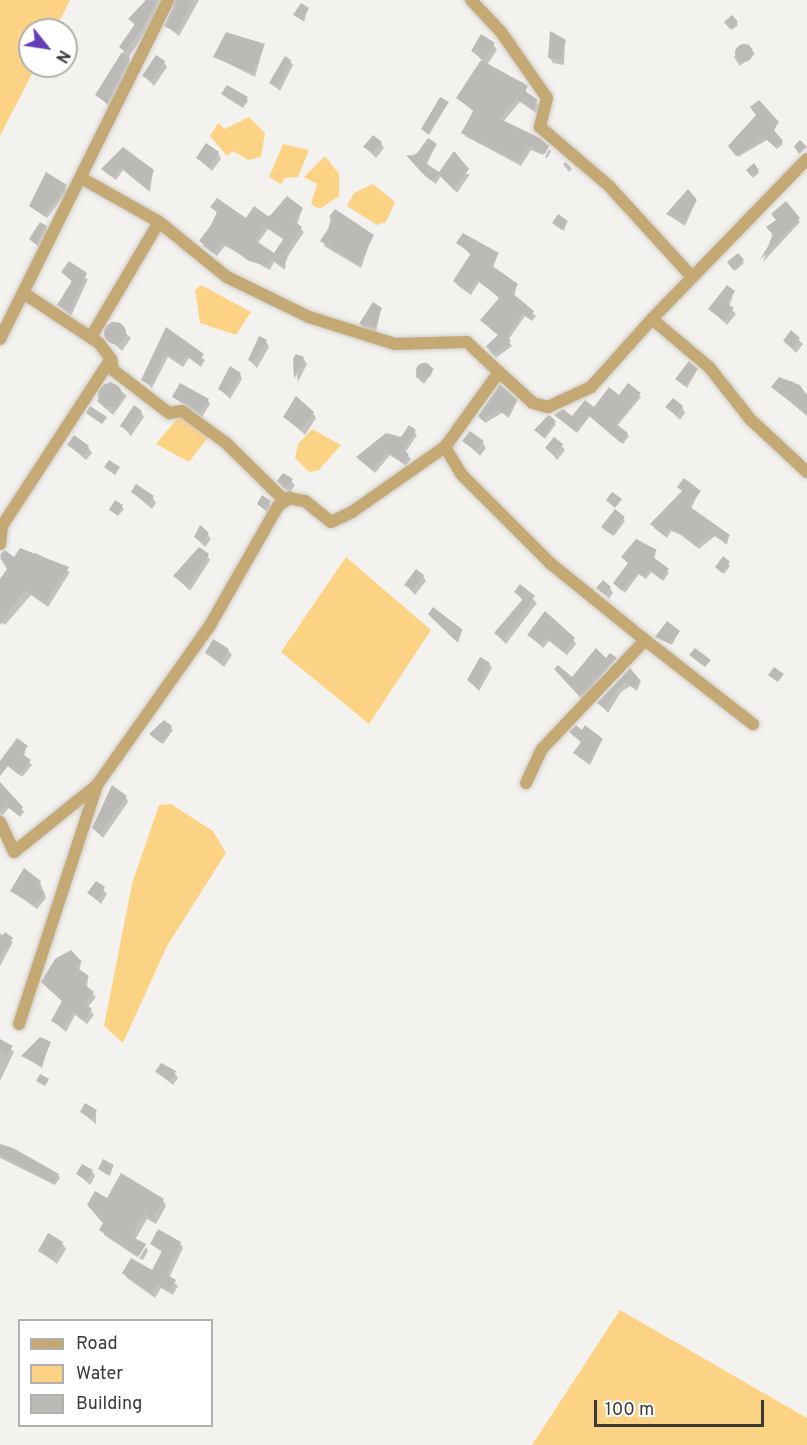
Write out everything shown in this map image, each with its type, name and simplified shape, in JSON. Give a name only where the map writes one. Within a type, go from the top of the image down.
[{"type":"street","points":[[0,339],[83,179],[168,0]]},
{"type":"street","points":[[471,0],[501,32],[547,98],[540,127],[609,186],[693,277]]},
{"type":"street","points":[[83,179],[159,222],[227,277],[309,317],[394,344],[467,342],[533,403],[548,407],[591,387],[652,319],[807,159]]},
{"type":"street","points":[[91,337],[159,222]]},
{"type":"street","points":[[25,294],[91,337],[111,359],[113,370],[169,413],[182,411],[226,443],[285,501],[305,501],[331,522],[445,447],[499,372]]},
{"type":"street","points":[[652,319],[709,367],[750,419],[807,472]]},
{"type":"street","points":[[0,544],[2,526],[111,359]]},
{"type":"street","points":[[445,447],[461,474],[550,563],[753,724]]},
{"type":"street","points":[[0,855],[14,852],[97,785],[203,637],[285,501]]},
{"type":"street","points":[[526,783],[535,773],[542,749],[645,640]]},
{"type":"street","points":[[19,1024],[97,785]]},
{"type":"street","points":[[0,822],[14,852]]},
{"type":"water","points":[[0,0],[70,0],[61,18],[18,18],[18,78],[30,78],[0,136]]},
{"type":"water","points":[[249,117],[265,133],[261,157],[248,160],[233,151],[227,156],[210,136],[218,123],[225,129]]},
{"type":"water","points":[[283,144],[309,150],[298,177],[285,178],[281,184],[269,177]]},
{"type":"water","points":[[325,156],[339,174],[339,196],[320,209],[311,204],[317,184],[304,177]]},
{"type":"water","points":[[373,184],[395,202],[386,222],[377,225],[347,206],[354,193]]},
{"type":"water","points":[[201,285],[251,312],[236,335],[200,323],[195,290]]},
{"type":"water","points":[[181,414],[209,436],[189,462],[156,444]]},
{"type":"water","points":[[312,429],[341,445],[319,470],[309,472],[295,458],[298,444]]},
{"type":"water","points":[[346,557],[431,630],[369,724],[281,652]]},
{"type":"water","points":[[171,804],[213,831],[226,853],[167,946],[123,1043],[104,1026],[132,884],[159,805]]},
{"type":"water","points":[[620,1310],[807,1418],[807,1445],[532,1445]]},
{"type":"building","points":[[146,0],[158,2],[126,52],[119,47],[135,24],[128,19]]},
{"type":"building","points":[[176,0],[193,0],[176,32],[164,26]]},
{"type":"building","points":[[301,3],[309,8],[302,20],[293,15]]},
{"type":"building","points":[[732,15],[738,22],[730,29],[724,22]]},
{"type":"building","points":[[550,31],[566,40],[561,60],[548,58]]},
{"type":"building","points":[[226,32],[265,44],[253,73],[213,57]]},
{"type":"building","points":[[481,34],[495,43],[484,59],[471,51]]},
{"type":"building","points":[[744,44],[750,47],[753,53],[750,59],[744,62],[738,59],[735,53],[738,47]]},
{"type":"building","points":[[122,52],[130,58],[107,103],[95,95]]},
{"type":"building","points":[[156,55],[165,61],[151,81],[142,76]]},
{"type":"building","points":[[285,56],[291,60],[277,88],[269,83]]},
{"type":"building","points":[[481,60],[528,86],[525,91],[538,100],[533,109],[517,98],[500,119],[540,138],[549,146],[545,154],[528,146],[519,162],[461,133],[474,110],[456,98]]},
{"type":"building","points":[[227,85],[248,97],[242,107],[221,94]]},
{"type":"building","points":[[440,97],[449,102],[427,133],[421,129]]},
{"type":"building","points":[[759,100],[779,122],[773,129],[783,141],[775,147],[765,138],[736,156],[728,146],[756,115],[750,107]]},
{"type":"building","points":[[373,135],[382,142],[373,153],[363,147]]},
{"type":"building","points":[[428,138],[437,144],[424,162],[439,172],[454,151],[469,169],[454,190],[438,174],[433,181],[422,173],[406,155],[415,156]]},
{"type":"building","points":[[800,140],[807,147],[799,154],[794,146]]},
{"type":"building","points":[[206,143],[219,152],[209,167],[196,158]]},
{"type":"building","points":[[123,147],[154,170],[147,189],[120,167],[113,177],[101,169]]},
{"type":"building","points":[[754,163],[759,170],[751,176],[746,170]]},
{"type":"building","points":[[46,172],[67,185],[44,216],[29,206]]},
{"type":"building","points":[[688,189],[697,200],[683,223],[666,214]]},
{"type":"building","points":[[287,196],[303,208],[294,221],[302,227],[283,255],[288,258],[282,266],[272,259],[267,266],[249,261],[222,242],[214,252],[199,241],[217,212],[210,207],[217,198],[246,218],[254,206],[269,217]],"holes":[[[265,226],[284,238],[274,253],[255,240]]]},
{"type":"building","points":[[786,201],[800,218],[760,260],[774,236],[766,227],[776,220],[771,214]]},
{"type":"building","points":[[335,209],[374,235],[359,265],[320,241],[334,220],[329,217]]},
{"type":"building","points":[[558,214],[568,221],[562,230],[552,223]]},
{"type":"building","points":[[40,222],[47,226],[37,245],[29,239]]},
{"type":"building","points":[[463,233],[499,253],[491,265],[518,284],[512,293],[534,311],[529,318],[522,313],[507,336],[511,341],[493,355],[486,346],[498,335],[480,320],[499,298],[477,279],[468,292],[453,281],[471,253],[456,243]]},
{"type":"building","points":[[738,253],[744,260],[733,270],[727,262]]},
{"type":"building","points":[[69,261],[87,273],[69,313],[57,305],[72,281],[61,272]]},
{"type":"building","points":[[727,285],[735,291],[726,303],[734,308],[724,321],[708,309]]},
{"type":"building","points":[[373,302],[382,308],[374,329],[359,324]]},
{"type":"building","points":[[115,322],[123,325],[126,333],[123,341],[115,344],[107,341],[104,333],[107,325]]},
{"type":"building","points":[[166,327],[204,354],[198,363],[186,355],[180,363],[166,353],[150,385],[141,380]]},
{"type":"building","points":[[791,330],[800,338],[792,348],[783,341]]},
{"type":"building","points":[[259,336],[267,340],[253,363],[248,360]]},
{"type":"building","points":[[296,354],[304,357],[294,379],[293,359]]},
{"type":"building","points":[[689,361],[698,369],[685,386],[675,379]]},
{"type":"building","points":[[421,363],[427,363],[432,371],[430,377],[421,379],[416,374],[416,368]]},
{"type":"building","points":[[230,366],[241,373],[227,395],[218,389]]},
{"type":"building","points":[[779,377],[800,385],[807,396],[807,415],[771,387]]},
{"type":"building","points":[[110,383],[119,386],[122,395],[119,404],[110,407],[101,404],[98,395],[101,386]]},
{"type":"building","points":[[180,383],[209,399],[199,413],[172,397]]},
{"type":"building","points":[[628,383],[641,393],[616,424],[628,433],[621,443],[588,415],[575,431],[554,415],[563,409],[572,416],[585,400],[594,407],[609,387],[619,395]]},
{"type":"building","points":[[500,384],[518,400],[507,415],[499,409],[482,420],[478,416]]},
{"type":"building","points":[[296,396],[314,412],[301,430],[283,417]]},
{"type":"building","points":[[673,398],[683,406],[676,415],[665,407]]},
{"type":"building","points":[[134,405],[142,411],[128,431],[120,426]]},
{"type":"building","points":[[90,406],[107,417],[102,424],[86,413]]},
{"type":"building","points":[[549,415],[556,421],[543,437],[534,430]]},
{"type":"building","points":[[409,425],[416,430],[403,450],[409,454],[404,463],[387,452],[372,470],[356,457],[386,433],[401,437]]},
{"type":"building","points":[[470,431],[484,441],[476,451],[462,441]]},
{"type":"building","points":[[74,435],[89,446],[83,456],[67,445]]},
{"type":"building","points":[[554,437],[563,444],[554,455],[545,448]]},
{"type":"building","points":[[109,460],[120,467],[115,475],[104,467]]},
{"type":"building","points":[[283,473],[293,479],[285,489],[277,481]]},
{"type":"building","points":[[684,478],[701,491],[689,506],[730,535],[725,542],[712,533],[696,546],[678,531],[669,528],[664,535],[650,524],[682,491],[677,487]]},
{"type":"building","points":[[136,484],[154,496],[148,504],[131,492]]},
{"type":"building","points":[[612,492],[622,499],[615,508],[606,500]]},
{"type":"building","points":[[262,495],[271,501],[266,510],[257,504]]},
{"type":"building","points":[[115,500],[123,505],[117,515],[109,510]]},
{"type":"building","points":[[615,509],[625,517],[612,535],[601,527]]},
{"type":"building","points":[[200,525],[209,533],[202,543],[194,537]]},
{"type":"building","points":[[636,539],[657,550],[652,556],[669,569],[661,579],[649,569],[643,577],[637,572],[622,591],[613,583],[628,563],[621,557]]},
{"type":"building","points":[[199,547],[209,554],[187,587],[173,576]]},
{"type":"building","points":[[20,548],[69,567],[45,603],[24,590],[0,625],[0,579],[7,569],[0,555],[5,550],[14,557]]},
{"type":"building","points":[[723,556],[730,562],[722,573],[715,567]]},
{"type":"building","points":[[416,569],[424,575],[412,590],[404,585]]},
{"type":"building","points":[[603,580],[611,587],[605,595],[596,588]]},
{"type":"building","points":[[520,584],[535,596],[503,640],[494,633],[523,599],[514,592]]},
{"type":"building","points":[[433,607],[463,630],[455,640],[428,614]]},
{"type":"building","points":[[545,611],[575,638],[564,652],[546,638],[541,645],[527,635]]},
{"type":"building","points":[[667,621],[680,631],[670,644],[655,637]]},
{"type":"building","points":[[213,639],[229,649],[221,663],[205,653]]},
{"type":"building","points":[[596,648],[606,658],[610,653],[617,658],[580,697],[554,669],[558,665],[572,677]]},
{"type":"building","points":[[695,648],[711,660],[705,667],[689,655]]},
{"type":"building","points":[[480,657],[490,663],[477,688],[467,680]]},
{"type":"building","points":[[774,667],[784,674],[778,682],[768,675]]},
{"type":"building","points":[[630,668],[640,680],[634,688],[626,682],[619,687],[605,709],[597,703]]},
{"type":"building","points":[[164,720],[172,726],[161,743],[149,734]]},
{"type":"building","points":[[576,725],[582,730],[585,725],[603,739],[588,762],[573,753],[581,742],[569,732]]},
{"type":"building","points":[[17,738],[28,746],[22,754],[31,760],[19,775],[8,766],[0,776],[0,761]]},
{"type":"building","points":[[0,782],[23,807],[17,814],[6,805],[0,813]]},
{"type":"building","points":[[112,785],[127,796],[100,834],[92,828]]},
{"type":"building","points":[[24,868],[41,881],[37,887],[45,893],[34,905],[10,891]]},
{"type":"building","points":[[96,881],[105,887],[97,900],[87,893]]},
{"type":"building","points":[[5,932],[13,938],[0,955],[0,939]]},
{"type":"building","points":[[71,950],[82,962],[76,967],[89,976],[84,984],[94,992],[85,1003],[92,1009],[84,1020],[73,1011],[63,1028],[51,1021],[62,1001],[41,982],[55,959]]},
{"type":"building","points":[[40,1037],[51,1042],[41,1066],[21,1056]]},
{"type":"building","points":[[0,1039],[13,1046],[7,1055],[0,1051]]},
{"type":"building","points":[[161,1063],[176,1071],[170,1081],[155,1072]]},
{"type":"building","points":[[40,1074],[49,1079],[45,1086],[36,1081]]},
{"type":"building","points":[[85,1103],[97,1110],[92,1119],[80,1112]]},
{"type":"building","points":[[0,1144],[13,1148],[59,1174],[53,1183],[21,1167],[0,1154]]},
{"type":"building","points":[[103,1159],[114,1165],[108,1175],[98,1169]]},
{"type":"building","points":[[82,1164],[93,1170],[87,1181],[76,1174]]},
{"type":"building","points":[[121,1173],[164,1199],[152,1219],[144,1214],[131,1236],[146,1244],[139,1256],[99,1230],[103,1223],[87,1205],[95,1191],[107,1198]]},
{"type":"building","points":[[158,1229],[181,1242],[166,1274],[176,1280],[170,1291],[158,1284],[152,1294],[122,1273],[131,1258],[152,1270],[162,1251],[150,1244]]},
{"type":"building","points":[[48,1233],[63,1242],[53,1260],[38,1251]]}]
